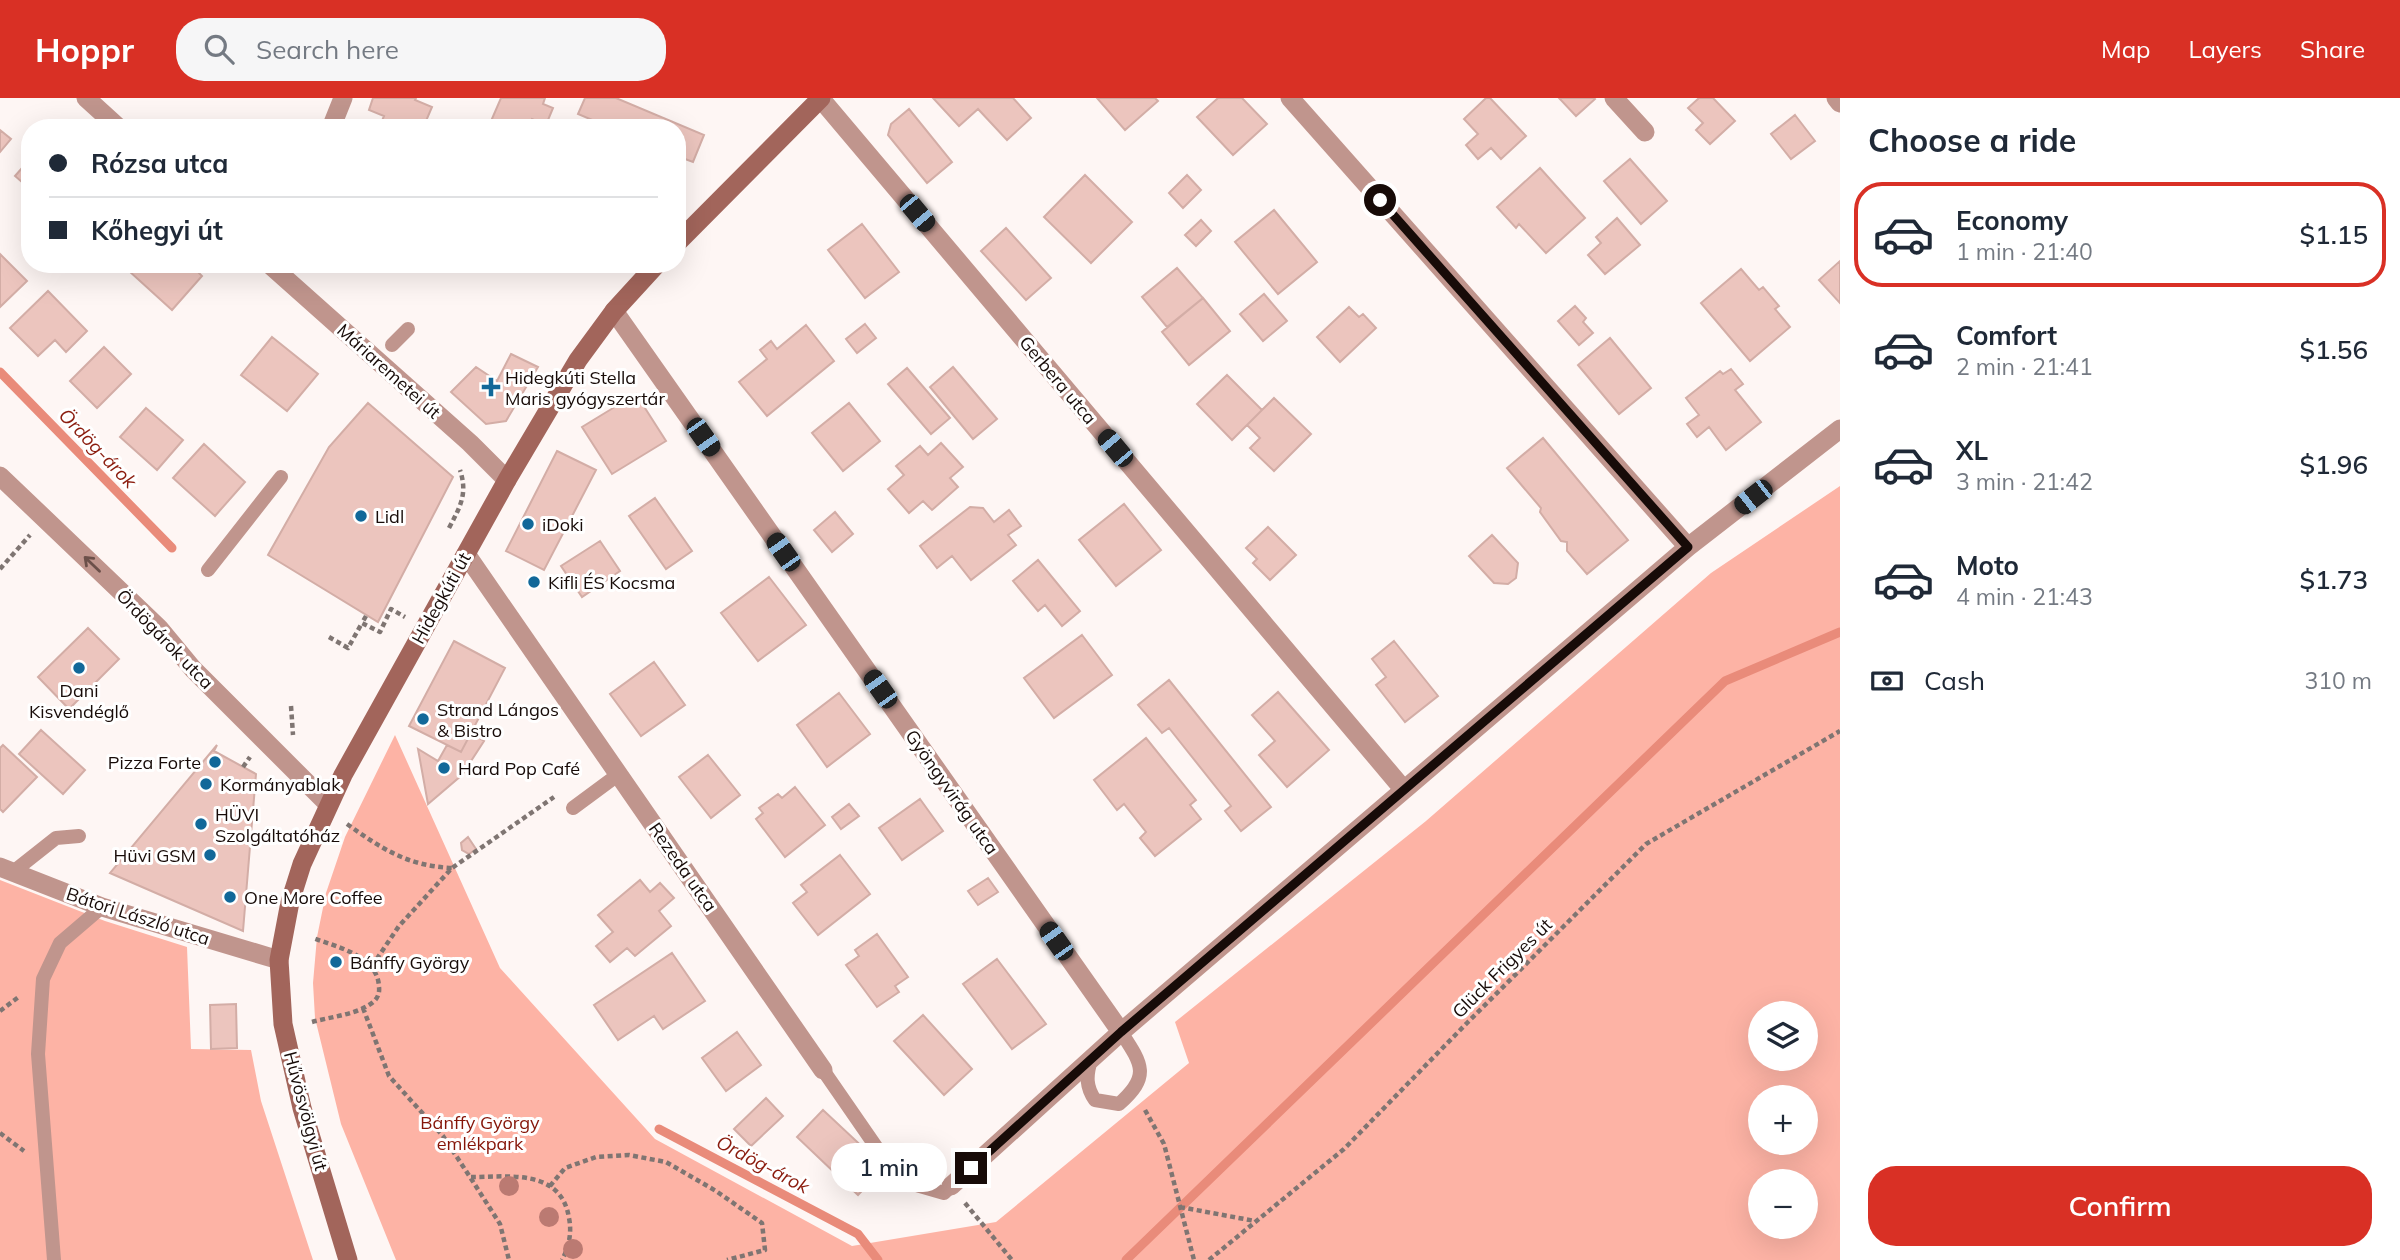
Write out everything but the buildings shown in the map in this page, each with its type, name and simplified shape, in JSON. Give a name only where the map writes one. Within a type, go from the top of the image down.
[{"type":"main road","points":[[686,234],[821,98]]},
{"type":"main road","name":"Hidegkúti út","points":[[279,960],[289,902],[328,804],[507,480],[578,360],[614,311],[649,273]]},
{"type":"main road","name":"Hűvösvölgyi út","points":[[279,960],[283,1024],[302,1108],[348,1260]]},
{"type":"street","points":[[86,98],[109,119]]},
{"type":"street","points":[[334,119],[342,98]]},
{"type":"street","name":"Gerbera utca","points":[[821,98],[1404,790]]},
{"type":"street","points":[[1290,98],[1688,547]]},
{"type":"street","points":[[1614,98],[1645,132]]},
{"type":"street","points":[[1836,98],[1840,103]]},
{"type":"street","name":"Máriaremetei út","points":[[279,273],[470,443],[507,480]]},
{"type":"street","name":"Gyöngyvirág utca","points":[[614,311],[1121,1032]]},
{"type":"street","points":[[951,1186],[1121,1032],[1688,547],[1840,429]]},
{"type":"street","name":"Ördögárok utca","points":[[0,476],[159,628],[193,669],[328,804]]},
{"type":"street","name":"Rezeda utca","points":[[466,554],[823,1070]]},
{"type":"street","name":"Bátori László utca","points":[[7,870],[102,907],[279,960]]},
{"type":"lane","points":[[392,345],[408,329]]},
{"type":"lane","points":[[208,570],[281,477]]},
{"type":"lane","points":[[573,808],[619,774]]},
{"type":"lane","points":[[7,870],[56,838],[79,836]]},
{"type":"lane","points":[[54,1260],[38,1054],[43,979],[60,943],[102,907]]},
{"type":"lane","points":[[1091,1059],[1087,1073],[1088,1090],[1095,1100],[1119,1104],[1133,1091],[1140,1079],[1138,1057],[1121,1032]]},
{"type":"lane","name":"Rezeda utca","points":[[823,1070],[899,1180],[944,1193],[951,1186]]},
{"type":"path","points":[[0,569],[45,519]]},
{"type":"path","points":[[362,623],[380,632],[391,609],[405,617]]},
{"type":"path","points":[[329,638],[348,648],[366,616]]},
{"type":"path","name":"Glück Frigyes út","points":[[1209,1260],[1344,1149],[1646,844],[1840,731]]},
{"type":"path","points":[[372,966],[399,926],[453,868],[564,790]]},
{"type":"path","points":[[347,824],[391,854],[429,867],[453,868]]},
{"type":"path","points":[[312,1022],[363,1008],[373,1003],[379,995],[377,977],[372,966],[354,955],[313,939]]},
{"type":"path","points":[[363,1008],[389,1076],[443,1136],[470,1177],[500,1224],[509,1260]]},
{"type":"path","points":[[1133,1091],[1164,1143],[1194,1260]]},
{"type":"path","points":[[550,1186],[565,1168],[596,1157],[629,1154],[666,1162],[716,1191],[762,1223],[765,1250],[727,1260]]},
{"type":"path","points":[[470,1177],[537,1179],[560,1195],[567,1207],[570,1221],[569,1240],[562,1260]]},
{"type":"path","points":[[951,1186],[1012,1260]]},
{"type":"path","points":[[1181,1207],[1256,1222]]},
{"type":"green space","name":"Bánffy György emlékpark","points":[[1840,486],[1840,1260],[396,1260],[341,1124],[315,1018],[313,983],[317,937],[326,893],[345,837],[395,735],[500,968],[655,1139],[852,1246],[996,1222],[1189,1063],[1175,1022],[1426,821],[1711,573]]},
{"type":"green space","points":[[0,880],[105,921],[187,947],[191,1049],[251,1050],[261,1101],[313,1260],[0,1260]]},
{"type":"waterway","name":"Ördög-árok","points":[[0,372],[172,548]]},
{"type":"waterway","points":[[1126,1260],[1725,681],[1840,632]]},
{"type":"waterway","name":"Ördög-árok","points":[[659,1129],[858,1234],[878,1260]]},
{"type":"place","name":"Hidegkúti Stella Maris gyógyszertár","points":[[491,387]]},
{"type":"place","name":"Lidl","points":[[361,516]]},
{"type":"place","name":"iDoki","points":[[528,524]]},
{"type":"place","name":"Kifli ÉS Kocsma","points":[[534,582]]},
{"type":"place","name":"Dani Kisvendéglő","points":[[79,668]]},
{"type":"place","name":"Strand Lángos & Bistro","points":[[423,719]]},
{"type":"place","name":"Pizza Forte","points":[[215,762]]},
{"type":"place","name":"Hard Pop Café","points":[[444,768]]},
{"type":"place","name":"Kormányablak","points":[[206,784]]},
{"type":"place","name":"HÜVI Szolgáltatóház","points":[[201,824]]},
{"type":"place","name":"Hüvi GSM","points":[[210,855]]},
{"type":"place","name":"One More Coffee","points":[[230,897]]},
{"type":"place","name":"Bánffy György","points":[[336,962]]},
{"type":"route","points":[[971,1168],[1121,1032],[1688,547],[1380,200]]}]
